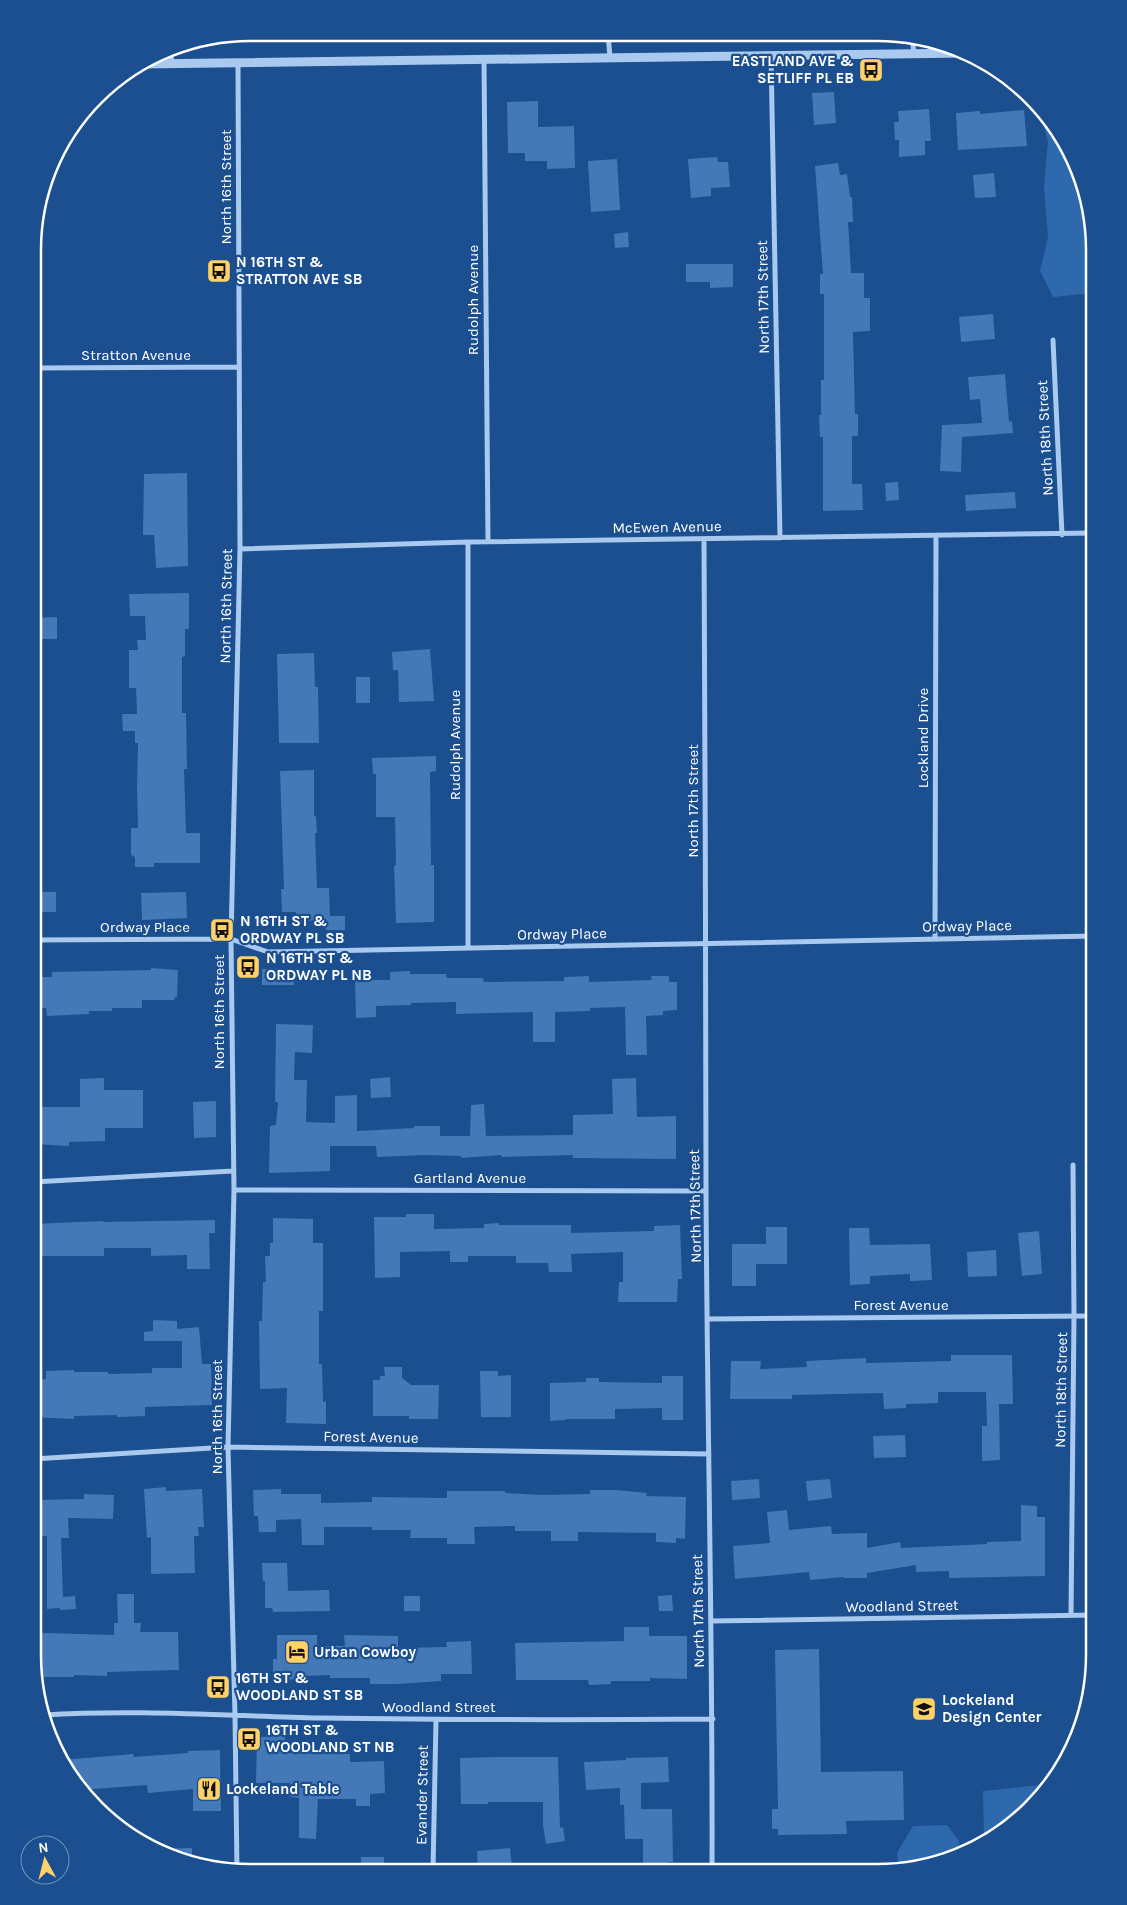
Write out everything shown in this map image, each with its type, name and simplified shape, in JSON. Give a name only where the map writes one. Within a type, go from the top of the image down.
[{"type":"street","points":[[609,41],[610,58]]},
{"type":"street","points":[[913,44],[914,54]]},
{"type":"street","points":[[156,64],[948,53]]},
{"type":"street","name":"North 17th Street","points":[[771,56],[780,538]]},
{"type":"street","points":[[171,57],[172,64]]},
{"type":"street","name":"Rudolph Avenue","points":[[484,59],[488,542]]},
{"type":"street","name":"North 16th Street","points":[[237,1863],[228,1447],[234,1190],[231,938],[240,549],[238,62]]},
{"type":"street","name":"North 18th Street","points":[[1053,340],[1062,535]]},
{"type":"street","name":"Stratton Avenue","points":[[41,368],[238,367]]},
{"type":"street","name":"McEwen Avenue","points":[[240,549],[468,542],[1086,534]]},
{"type":"street","name":"Lockland Drive","points":[[935,939],[936,536]]},
{"type":"street","name":"North 17th Street","points":[[704,539],[706,1190],[713,1719],[712,1864]]},
{"type":"street","name":"Rudolph Avenue","points":[[468,542],[468,948]]},
{"type":"street","name":"Ordway Place","points":[[41,940],[231,938],[268,952],[1086,936]]},
{"type":"street","name":"North 18th Street","points":[[1071,1615],[1074,1316],[1073,1165]]},
{"type":"street","points":[[41,1182],[233,1171]]},
{"type":"street","name":"Gartland Avenue","points":[[234,1190],[706,1190]]},
{"type":"street","name":"Forest Avenue","points":[[708,1319],[1086,1316]]},
{"type":"street","name":"Forest Avenue","points":[[41,1458],[228,1447],[709,1454]]},
{"type":"street","name":"Woodland Street","points":[[711,1621],[1086,1615]]},
{"type":"street","name":"Woodland Street","points":[[50,1715],[100,1711],[436,1720],[713,1719]]},
{"type":"street","name":"Evander Street","points":[[433,1864],[436,1720]]},
{"type":"shaded area","points":[[1043,122],[1058,146],[1070,170],[1079,196],[1085,236],[1086,294],[1053,297],[1040,271],[1048,237],[1044,187],[1048,142]]},
{"type":"shaded area","points":[[1040,1785],[1015,1812],[984,1834],[983,1791]]},
{"type":"shaded area","points":[[947,1825],[959,1841],[959,1847],[931,1857],[898,1862],[897,1853],[913,1826]]},
{"type":"building","points":[[834,92],[836,123],[814,125],[812,93]]},
{"type":"building","points":[[538,101],[538,127],[574,126],[575,168],[547,169],[547,161],[525,161],[525,153],[508,153],[507,102]]},
{"type":"building","points":[[929,109],[931,141],[925,141],[925,155],[899,157],[899,140],[895,140],[894,122],[899,122],[898,111]]},
{"type":"building","points":[[1024,110],[1027,146],[958,150],[956,113],[980,111],[980,114]]},
{"type":"building","points":[[717,157],[718,162],[728,162],[730,187],[711,188],[711,196],[691,198],[688,159]]},
{"type":"building","points":[[617,159],[620,210],[591,212],[588,161]]},
{"type":"building","points":[[838,163],[840,175],[847,174],[850,197],[852,197],[853,222],[848,222],[851,273],[864,273],[864,298],[870,298],[870,331],[853,332],[855,414],[858,414],[858,436],[852,436],[852,484],[862,484],[863,510],[823,511],[823,437],[820,437],[819,415],[821,415],[821,380],[824,380],[824,294],[820,294],[820,274],[823,274],[815,166]]},
{"type":"building","points":[[994,173],[996,197],[975,198],[973,175]]},
{"type":"building","points":[[628,232],[629,247],[615,248],[614,234]]},
{"type":"building","points":[[686,264],[733,264],[733,287],[710,288],[710,282],[686,282]]},
{"type":"building","points":[[993,314],[995,339],[961,342],[959,317]]},
{"type":"building","points":[[1005,374],[1009,422],[1012,421],[1013,433],[962,437],[961,472],[940,471],[942,425],[982,423],[980,399],[970,400],[968,377]]},
{"type":"building","points":[[187,473],[188,566],[156,568],[154,535],[143,535],[144,474]]},
{"type":"building","points":[[898,482],[899,500],[886,501],[885,483]]},
{"type":"building","points":[[1015,492],[1016,508],[966,511],[965,495]]},
{"type":"building","points":[[189,593],[189,629],[185,629],[185,656],[182,657],[182,713],[186,713],[187,769],[184,769],[186,833],[200,833],[200,863],[154,863],[154,867],[135,867],[135,857],[131,855],[131,828],[138,828],[138,743],[135,743],[135,731],[123,731],[122,714],[137,714],[136,688],[129,688],[129,650],[138,650],[137,640],[146,640],[145,616],[130,616],[129,594]]},
{"type":"building","points":[[57,617],[57,639],[41,639],[41,618]]},
{"type":"building","points":[[430,649],[434,701],[399,702],[398,670],[393,670],[392,652]]},
{"type":"building","points":[[314,653],[315,687],[318,687],[319,743],[279,743],[277,654]]},
{"type":"building","points":[[356,677],[370,677],[370,703],[356,703]]},
{"type":"building","points":[[436,756],[436,771],[430,772],[431,865],[434,865],[434,922],[396,923],[395,817],[376,817],[376,774],[373,774],[372,758]]},
{"type":"building","points":[[314,770],[317,888],[329,888],[330,916],[345,916],[345,930],[326,930],[326,920],[297,921],[296,912],[282,912],[281,889],[284,889],[280,771]]},
{"type":"building","points":[[41,892],[56,892],[56,912],[41,912]]},
{"type":"building","points":[[186,892],[187,918],[142,920],[141,893]]},
{"type":"building","points":[[151,968],[178,970],[177,997],[174,1000],[142,1000],[142,1008],[112,1008],[112,1011],[89,1011],[89,1014],[47,1016],[46,1008],[41,1008],[41,977],[52,977],[52,972],[151,970]]},
{"type":"building","points":[[262,969],[293,969],[294,985],[262,985]]},
{"type":"building","points":[[410,971],[410,974],[446,974],[447,978],[483,978],[484,982],[564,981],[564,977],[589,976],[589,982],[652,980],[651,976],[669,976],[669,982],[677,982],[677,1010],[663,1011],[663,1015],[646,1016],[647,1055],[626,1055],[625,1007],[555,1012],[555,1042],[533,1042],[533,1012],[456,1014],[456,1002],[376,1006],[376,1017],[356,1018],[355,980],[390,980],[390,972]]},
{"type":"building","points":[[276,1024],[313,1025],[312,1053],[295,1052],[294,1080],[307,1080],[306,1122],[335,1123],[335,1096],[357,1095],[357,1131],[414,1128],[414,1126],[440,1126],[440,1136],[470,1136],[471,1105],[484,1104],[486,1136],[573,1135],[573,1115],[613,1114],[612,1079],[636,1078],[637,1117],[676,1116],[676,1159],[573,1158],[573,1155],[502,1157],[501,1155],[461,1158],[461,1156],[423,1155],[377,1157],[376,1146],[330,1146],[330,1171],[269,1173],[270,1126],[276,1125],[278,1102],[275,1102]]},
{"type":"building","points":[[390,1077],[391,1097],[371,1098],[370,1079]]},
{"type":"building","points":[[104,1078],[104,1090],[143,1090],[143,1128],[105,1128],[105,1141],[69,1142],[69,1146],[41,1144],[41,1107],[80,1107],[80,1079]]},
{"type":"building","points":[[216,1101],[216,1137],[194,1138],[193,1102]]},
{"type":"building","points":[[406,1214],[434,1214],[434,1229],[484,1228],[484,1224],[499,1223],[499,1225],[571,1225],[571,1233],[654,1231],[654,1226],[680,1225],[682,1279],[678,1279],[677,1302],[618,1302],[619,1282],[623,1282],[623,1252],[571,1254],[572,1272],[549,1272],[548,1263],[516,1263],[516,1256],[468,1256],[468,1262],[450,1262],[450,1251],[400,1252],[400,1277],[375,1278],[374,1217],[406,1217]]},
{"type":"building","points":[[273,1218],[313,1219],[313,1243],[323,1243],[323,1311],[319,1311],[319,1364],[322,1364],[323,1402],[326,1401],[326,1424],[286,1423],[287,1388],[260,1389],[259,1321],[262,1321],[263,1282],[266,1282],[265,1256],[270,1256],[270,1243],[273,1243]]},
{"type":"building","points":[[215,1220],[215,1233],[209,1233],[210,1269],[187,1269],[187,1255],[151,1256],[151,1248],[104,1248],[104,1256],[41,1256],[41,1224]]},
{"type":"building","points":[[766,1227],[787,1227],[787,1264],[756,1264],[756,1286],[732,1286],[732,1244],[766,1244]]},
{"type":"building","points":[[849,1228],[869,1228],[870,1245],[930,1244],[932,1280],[910,1281],[910,1274],[870,1276],[870,1284],[850,1285]]},
{"type":"building","points":[[1039,1231],[1042,1274],[1022,1276],[1018,1233]]},
{"type":"building","points":[[996,1250],[997,1276],[968,1277],[967,1252]]},
{"type":"building","points":[[153,1320],[177,1321],[177,1329],[199,1327],[202,1364],[211,1364],[212,1405],[145,1407],[145,1416],[74,1416],[74,1419],[41,1417],[41,1379],[46,1379],[46,1371],[74,1370],[74,1372],[108,1372],[108,1374],[152,1373],[152,1368],[182,1368],[182,1341],[144,1341],[144,1332],[153,1331]]},
{"type":"building","points":[[951,1355],[1012,1355],[1013,1404],[999,1404],[1000,1460],[982,1461],[982,1426],[987,1426],[986,1392],[938,1392],[938,1403],[906,1404],[906,1408],[884,1409],[883,1393],[792,1395],[792,1399],[730,1399],[731,1361],[761,1361],[760,1369],[807,1367],[806,1361],[866,1358],[866,1363],[951,1361]]},
{"type":"building","points":[[384,1367],[402,1367],[402,1378],[411,1385],[439,1385],[438,1419],[409,1419],[409,1416],[373,1416],[373,1380],[380,1380],[380,1376],[385,1376]]},
{"type":"building","points":[[480,1371],[498,1371],[498,1376],[511,1375],[511,1417],[481,1417]]},
{"type":"building","points":[[662,1376],[683,1376],[683,1420],[662,1420],[662,1408],[615,1409],[615,1419],[566,1419],[550,1421],[550,1383],[586,1382],[586,1378],[599,1378],[599,1382],[662,1383]]},
{"type":"building","points":[[905,1435],[906,1457],[874,1458],[873,1436]]},
{"type":"building","points":[[759,1479],[760,1498],[732,1500],[731,1481]]},
{"type":"building","points":[[830,1479],[832,1498],[808,1501],[806,1481]]},
{"type":"building","points":[[166,1487],[166,1491],[202,1489],[204,1527],[198,1527],[199,1536],[194,1536],[195,1573],[151,1574],[151,1537],[147,1538],[144,1489]]},
{"type":"building","points":[[281,1489],[281,1494],[321,1494],[321,1503],[372,1502],[372,1497],[447,1498],[447,1491],[505,1491],[505,1493],[542,1495],[590,1494],[590,1490],[617,1490],[647,1493],[646,1496],[686,1497],[685,1539],[676,1538],[676,1543],[656,1542],[656,1533],[578,1532],[578,1541],[551,1541],[551,1531],[515,1531],[515,1526],[474,1527],[475,1544],[447,1544],[447,1538],[410,1538],[411,1530],[372,1530],[372,1527],[324,1527],[324,1545],[302,1545],[301,1519],[276,1520],[276,1532],[259,1532],[258,1516],[254,1516],[253,1490]]},
{"type":"building","points":[[84,1494],[114,1495],[113,1519],[68,1518],[69,1538],[61,1538],[63,1597],[75,1596],[76,1609],[47,1609],[47,1536],[41,1536],[41,1500],[84,1499]]},
{"type":"building","points":[[1021,1505],[1037,1506],[1037,1517],[1045,1517],[1045,1576],[949,1578],[949,1571],[916,1572],[916,1565],[867,1573],[867,1578],[844,1577],[810,1580],[809,1572],[735,1579],[733,1546],[770,1543],[767,1512],[787,1510],[789,1530],[831,1526],[832,1534],[867,1533],[867,1548],[900,1542],[901,1548],[1021,1541]]},
{"type":"building","points":[[262,1563],[287,1563],[288,1591],[329,1590],[330,1611],[273,1612],[272,1608],[265,1608],[265,1581],[263,1581]]},
{"type":"building","points":[[117,1594],[134,1594],[134,1623],[141,1623],[140,1632],[178,1632],[179,1670],[107,1672],[107,1676],[74,1675],[74,1677],[43,1677],[41,1634],[114,1635],[114,1623],[118,1623]]},
{"type":"building","points":[[672,1595],[673,1611],[659,1611],[658,1596]]},
{"type":"building","points":[[404,1596],[420,1596],[420,1611],[404,1611]]},
{"type":"building","points":[[624,1627],[649,1627],[649,1636],[687,1636],[687,1679],[650,1678],[650,1681],[611,1681],[611,1684],[589,1685],[588,1680],[516,1680],[515,1643],[624,1641]]},
{"type":"building","points":[[277,1635],[317,1635],[317,1646],[345,1646],[344,1635],[398,1636],[398,1648],[447,1647],[446,1642],[471,1641],[472,1674],[441,1674],[441,1681],[398,1684],[370,1684],[370,1678],[330,1678],[330,1675],[302,1676],[302,1679],[280,1680],[273,1674],[273,1659],[277,1659]]},
{"type":"building","points":[[819,1649],[821,1772],[903,1771],[904,1820],[846,1821],[847,1834],[778,1835],[778,1829],[772,1829],[772,1809],[778,1809],[775,1650]]},
{"type":"building","points":[[285,1736],[285,1753],[350,1754],[350,1762],[384,1761],[385,1793],[370,1794],[370,1806],[356,1806],[356,1799],[318,1799],[316,1839],[299,1838],[299,1798],[290,1797],[290,1783],[256,1783],[257,1737]]},
{"type":"building","points":[[220,1750],[221,1811],[193,1811],[193,1789],[148,1793],[147,1785],[90,1789],[69,1759],[133,1754],[134,1757],[188,1753],[188,1751]]},
{"type":"building","points":[[558,1757],[560,1828],[563,1827],[565,1841],[546,1844],[543,1825],[543,1802],[461,1804],[460,1758]]},
{"type":"building","points":[[668,1757],[669,1782],[641,1783],[641,1809],[672,1809],[673,1862],[668,1862],[668,1864],[643,1864],[643,1839],[625,1839],[624,1805],[620,1805],[620,1788],[586,1790],[584,1762],[626,1760],[626,1758]]},
{"type":"building","points":[[192,1848],[192,1856],[183,1853],[171,1849]]},
{"type":"building","points":[[510,1848],[512,1864],[478,1864],[477,1851]]},
{"type":"building","points":[[361,1857],[384,1857],[384,1864],[361,1864]]},
{"type":"place","name":"EASTLAND AVE & SETLIFF PL EB","points":[[871,70]]},
{"type":"place","name":"N 16TH ST & STRATTON AVE SB","points":[[219,271]]},
{"type":"place","name":"N 16TH ST & ORDWAY PL SB","points":[[222,930]]},
{"type":"place","name":"N 16TH ST & ORDWAY PL NB","points":[[248,967]]},
{"type":"place","name":"Urban Cowboy","points":[[297,1652]]},
{"type":"place","name":"16TH ST & WOODLAND ST SB","points":[[218,1687]]},
{"type":"place","name":"Lockeland Design Center","points":[[924,1709]]},
{"type":"place","name":"16TH ST & WOODLAND ST NB","points":[[249,1739]]},
{"type":"place","name":"Lockeland Table","points":[[209,1789]]}]
